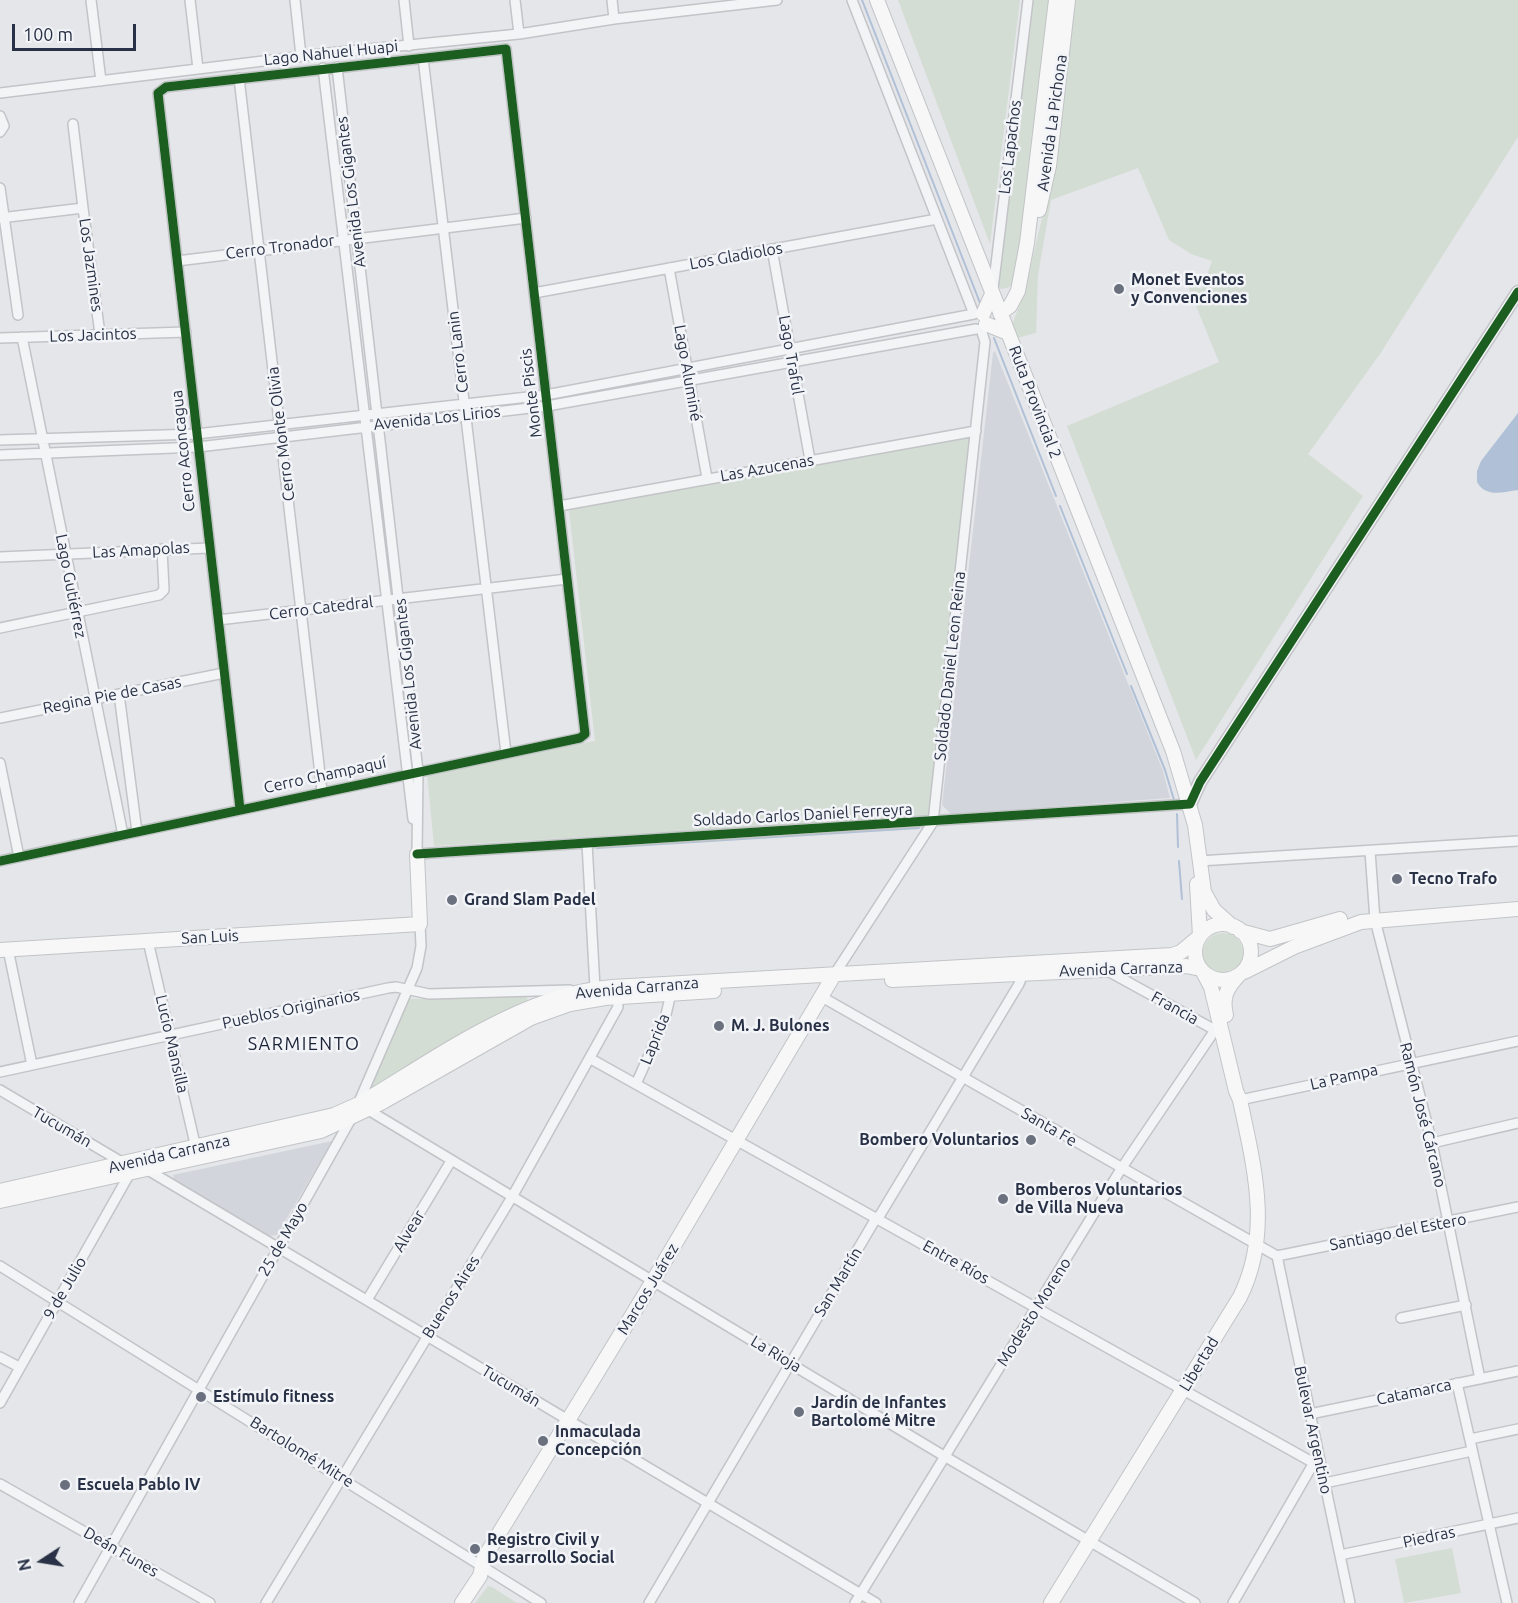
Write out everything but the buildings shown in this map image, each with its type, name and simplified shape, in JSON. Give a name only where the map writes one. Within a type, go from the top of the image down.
[{"type":"main road","name":"Ruta Provincial 2","points":[[877,0],[1159,714],[1190,804]]},
{"type":"main road","name":"Avenida La Pichona","points":[[1000,313],[1010,306],[1018,291],[1027,243],[1056,0]]},
{"type":"main road","name":"Avenida La Pichona","points":[[1027,243],[1039,209],[1049,166],[1068,0]]},
{"type":"main road","points":[[992,294],[980,322],[1008,333]]},
{"type":"main road","points":[[1190,804],[1204,892],[1215,910],[1247,939],[1250,949],[1242,973]]},
{"type":"main road","points":[[1190,804],[1200,937],[1195,956],[1202,970],[1221,980],[1242,973],[1312,939],[1374,915],[1518,909]]},
{"type":"main road","points":[[417,854],[420,924]]},
{"type":"main road","points":[[1200,937],[1218,925],[1270,939],[1374,915],[1518,900]]},
{"type":"main road","name":"San Luis","points":[[4,949],[420,924]]},
{"type":"main road","name":"Avenida Carranza","points":[[0,1201],[196,1148],[319,1120],[363,1107],[531,1018],[570,1004],[615,992],[1025,968],[1172,955],[1180,952],[1200,937]]},
{"type":"main road","name":"Avenida Carranza","points":[[1025,968],[1104,969],[1186,966],[1202,970]]},
{"type":"main road","name":"Libertad","points":[[1051,1603],[1184,1390],[1240,1297],[1250,1275],[1257,1244],[1258,1189],[1240,1100],[1218,1029],[1212,987],[1202,970]]},
{"type":"main road","name":"Libertad","points":[[1240,1100],[1241,1089],[1224,1007],[1227,989],[1242,973]]},
{"type":"main road","name":"Avenida Carranza","points":[[0,1191],[127,1168],[146,1169],[321,1131],[351,1119],[363,1107],[524,1009],[590,989],[671,993],[832,979]]},
{"type":"main road","name":"Marcos Juárez","points":[[462,1603],[480,1576],[484,1558],[566,1420],[653,1281],[832,979]]},
{"type":"street","points":[[91,0],[101,81]]},
{"type":"street","points":[[190,0],[198,69]]},
{"type":"street","points":[[295,0],[301,56]]},
{"type":"street","points":[[404,0],[409,46]]},
{"type":"street","points":[[515,0],[519,34]]},
{"type":"street","points":[[612,0],[614,19]]},
{"type":"street","name":"Lago Nahuel Huapi","points":[[0,93],[301,56],[519,34],[718,4],[777,0]]},
{"type":"street","name":"Soldado Daniel Leon Reina","points":[[832,979],[933,822],[985,342],[980,322],[937,219],[852,0]]},
{"type":"street","name":"Los Lapachos","points":[[992,294],[1028,0]]},
{"type":"street","name":"Lago Nahuel Huapi","points":[[160,90],[330,67],[506,49]]},
{"type":"street","name":"Monte Piscis","points":[[506,49],[585,734]]},
{"type":"street","points":[[329,53],[330,67]]},
{"type":"street","name":"Cerro Lanin","points":[[423,58],[506,753]]},
{"type":"street","name":"Avenida Los Gigantes","points":[[330,67],[357,238],[399,599],[418,771],[417,854]]},
{"type":"street","name":"Avenida Los Gigantes","points":[[330,67],[344,239],[417,854]]},
{"type":"street","name":"Cerro Monte Olivia","points":[[239,78],[322,790]]},
{"type":"street","name":"Cerro Aconcagua","points":[[160,90],[158,99],[240,809]]},
{"type":"street","points":[[0,116],[4,126],[0,132]]},
{"type":"street","points":[[73,124],[83,207]]},
{"type":"street","points":[[0,188],[2,218],[18,315]]},
{"type":"street","name":"Los Jazmines","points":[[2,218],[83,207],[100,334]]},
{"type":"street","name":"Cerro Tronador","points":[[177,261],[259,249],[526,218]]},
{"type":"street","name":"Los Gladiolos","points":[[534,293],[937,219]]},
{"type":"street","name":"Lago Traful","points":[[772,249],[810,460]]},
{"type":"street","name":"Lago Aluminé","points":[[669,268],[707,478]]},
{"type":"street","points":[[1190,804],[1200,782],[1518,292]]},
{"type":"street","name":"Avenida Los Lirios","points":[[0,440],[196,434],[377,412],[546,395],[790,349],[980,322]]},
{"type":"street","name":"Avenida Los Lirios","points":[[0,455],[198,447],[547,406],[792,361],[980,322]]},
{"type":"street","name":"Los Jacintos","points":[[0,338],[186,332]]},
{"type":"street","name":"Lago Gutiérrez","points":[[22,337],[64,554],[123,835]]},
{"type":"street","name":"Las Azucenas","points":[[559,506],[976,431]]},
{"type":"street","name":"Las Amapolas","points":[[0,557],[209,548]]},
{"type":"street","points":[[0,628],[159,595],[164,590],[165,581],[162,549]]},
{"type":"street","name":"Cerro Catedral","points":[[218,620],[567,579]]},
{"type":"street","name":"Regina Pie de Casas","points":[[0,718],[224,673]]},
{"type":"street","points":[[119,694],[137,832]]},
{"type":"street","name":"Cerro Champaquí","points":[[0,861],[322,790],[579,738],[585,734]]},
{"type":"street","points":[[0,764],[19,857]]},
{"type":"street","name":"Soldado Carlos Daniel Ferreyra","points":[[417,854],[1190,804]]},
{"type":"street","points":[[1199,861],[1518,841]]},
{"type":"street","points":[[587,843],[590,989]]},
{"type":"street","name":"Ramón José Cárcano","points":[[1370,851],[1374,915],[1409,1062],[1432,1143],[1480,1379]]},
{"type":"street","points":[[363,1107],[420,956],[420,924]]},
{"type":"street","name":"Lucio Mansilla","points":[[148,941],[196,1148]]},
{"type":"street","points":[[4,949],[32,1065]]},
{"type":"street","name":"San Martín","points":[[649,1603],[790,1363],[963,1077],[1025,968]]},
{"type":"street","name":"Francia","points":[[1104,969],[1218,1029]]},
{"type":"street","name":"Pueblos Originarios","points":[[0,1072],[388,988],[429,994],[590,989]]},
{"type":"street","name":"Buenos Aires","points":[[266,1603],[512,1197],[591,1059],[618,1007],[615,992]]},
{"type":"street","name":"Laprida","points":[[636,1084],[664,1019],[671,993]]},
{"type":"street","name":"Santa Fe","points":[[822,997],[1277,1256]]},
{"type":"street","name":"Modesto Moreno","points":[[855,1603],[1121,1169],[1218,1029]]},
{"type":"street","name":"La Pampa","points":[[1240,1100],[1409,1062],[1518,1041]]},
{"type":"street","name":"Entre Ríos","points":[[591,1059],[1184,1390],[1318,1461]]},
{"type":"street","name":"Tucumán","points":[[0,1090],[127,1168]]},
{"type":"street","name":"La Rioja","points":[[363,1107],[944,1456],[1195,1603]]},
{"type":"street","name":"25 de Mayo","points":[[79,1603],[351,1119]]},
{"type":"street","points":[[1432,1143],[1518,1124]]},
{"type":"street","name":"Alvear","points":[[367,1300],[451,1161]]},
{"type":"street","name":"9 de Julio","points":[[0,1403],[18,1367],[59,1301],[127,1168]]},
{"type":"street","name":"Tucumán","points":[[146,1169],[876,1603]]},
{"type":"street","name":"Santiago del Estero","points":[[1277,1256],[1518,1207]]},
{"type":"street","name":"Bulevar Argentino","points":[[1277,1256],[1318,1461],[1350,1603]]},
{"type":"street","name":"Bartolomé Mitre","points":[[0,1266],[541,1603]]},
{"type":"street","points":[[1401,1318],[1466,1305]]},
{"type":"street","points":[[0,1357],[18,1367]]},
{"type":"street","name":"Catamarca","points":[[1310,1414],[1518,1371]]},
{"type":"street","points":[[1457,1383],[1507,1603]]},
{"type":"street","points":[[1470,1439],[1518,1428]]},
{"type":"street","points":[[1324,1483],[1472,1451]]},
{"type":"street","points":[[1233,1603],[1318,1461]]},
{"type":"street","name":"Deán Funes","points":[[0,1484],[210,1603]]},
{"type":"street","name":"Piedras","points":[[1340,1555],[1518,1518]]},
{"type":"shaded area","points":[[898,0],[1020,0],[990,244]]},
{"type":"shaded area","points":[[1032,0],[1052,0],[1032,174],[1012,284],[1008,288],[1001,289],[998,285]]},
{"type":"shaded area","points":[[1072,0],[1518,0],[1518,137],[1380,354],[1308,454],[1363,496],[1196,760],[1067,426],[1219,362],[1187,284],[1202,289],[1212,261],[1191,254],[1169,240],[1138,168],[1051,200],[1038,275],[1036,333],[1017,338],[1013,322],[1024,294],[1048,193]]},
{"type":"shaded area","points":[[995,351],[1163,771],[1170,798],[951,814],[942,805]]},
{"type":"shaded area","points":[[970,436],[930,816],[434,846],[427,773],[595,741],[569,510]]},
{"type":"shaded area","points":[[1223,933],[1237,939],[1243,953],[1237,967],[1223,973],[1209,967],[1203,953],[1209,939]]},
{"type":"shaded area","points":[[527,997],[528,1002],[504,1012],[372,1092],[368,1090],[407,999]]},
{"type":"shaded area","points":[[332,1141],[277,1235],[270,1236],[174,1180],[173,1175]]},
{"type":"shaded area","points":[[1452,1548],[1461,1593],[1404,1603],[1395,1559]]},
{"type":"shaded area","points":[[488,1586],[492,1587],[517,1603],[475,1603]]},
{"type":"water","points":[[1518,413],[1518,490],[1490,492],[1477,482],[1477,471],[1481,461]]},
{"type":"waterway","points":[[862,0],[980,303]]},
{"type":"waterway","points":[[994,338],[1056,496]]},
{"type":"waterway","points":[[1060,506],[1127,674]]},
{"type":"waterway","points":[[1131,686],[1165,770],[1174,800]]},
{"type":"waterway","points":[[1177,814],[1178,847]]},
{"type":"waterway","points":[[597,848],[919,828]]},
{"type":"waterway","points":[[1179,861],[1182,899]]},
{"type":"cycle path","points":[[0,861],[580,738],[585,734],[506,49],[166,87],[158,93],[240,809]]},
{"type":"cycle path","points":[[417,854],[1190,804],[1200,782],[1518,292]]},
{"type":"place","name":"Monet Eventos y Convenciones","points":[[1119,289]]},
{"type":"place","name":"Tecno Trafo","points":[[1397,879]]},
{"type":"place","name":"Grand Slam Padel","points":[[452,900]]},
{"type":"place","name":"M. J. Bulones","points":[[719,1026]]},
{"type":"place","name":"Bombero Voluntarios","points":[[1031,1140]]},
{"type":"place","name":"Bomberos Voluntarios de Villa Nueva","points":[[1003,1199]]},
{"type":"place","name":"Estímulo fitness","points":[[201,1397]]},
{"type":"place","name":"Jardín de Infantes Bartolomé Mitre","points":[[799,1412]]},
{"type":"place","name":"Inmaculada Concepción","points":[[543,1441]]},
{"type":"place","name":"Escuela Pablo IV","points":[[65,1485]]},
{"type":"place","name":"Registro Civil y Desarrollo Social","points":[[475,1549]]},
{"type":"district","name":"SARMIENTO","points":[[304,1044]]}]
